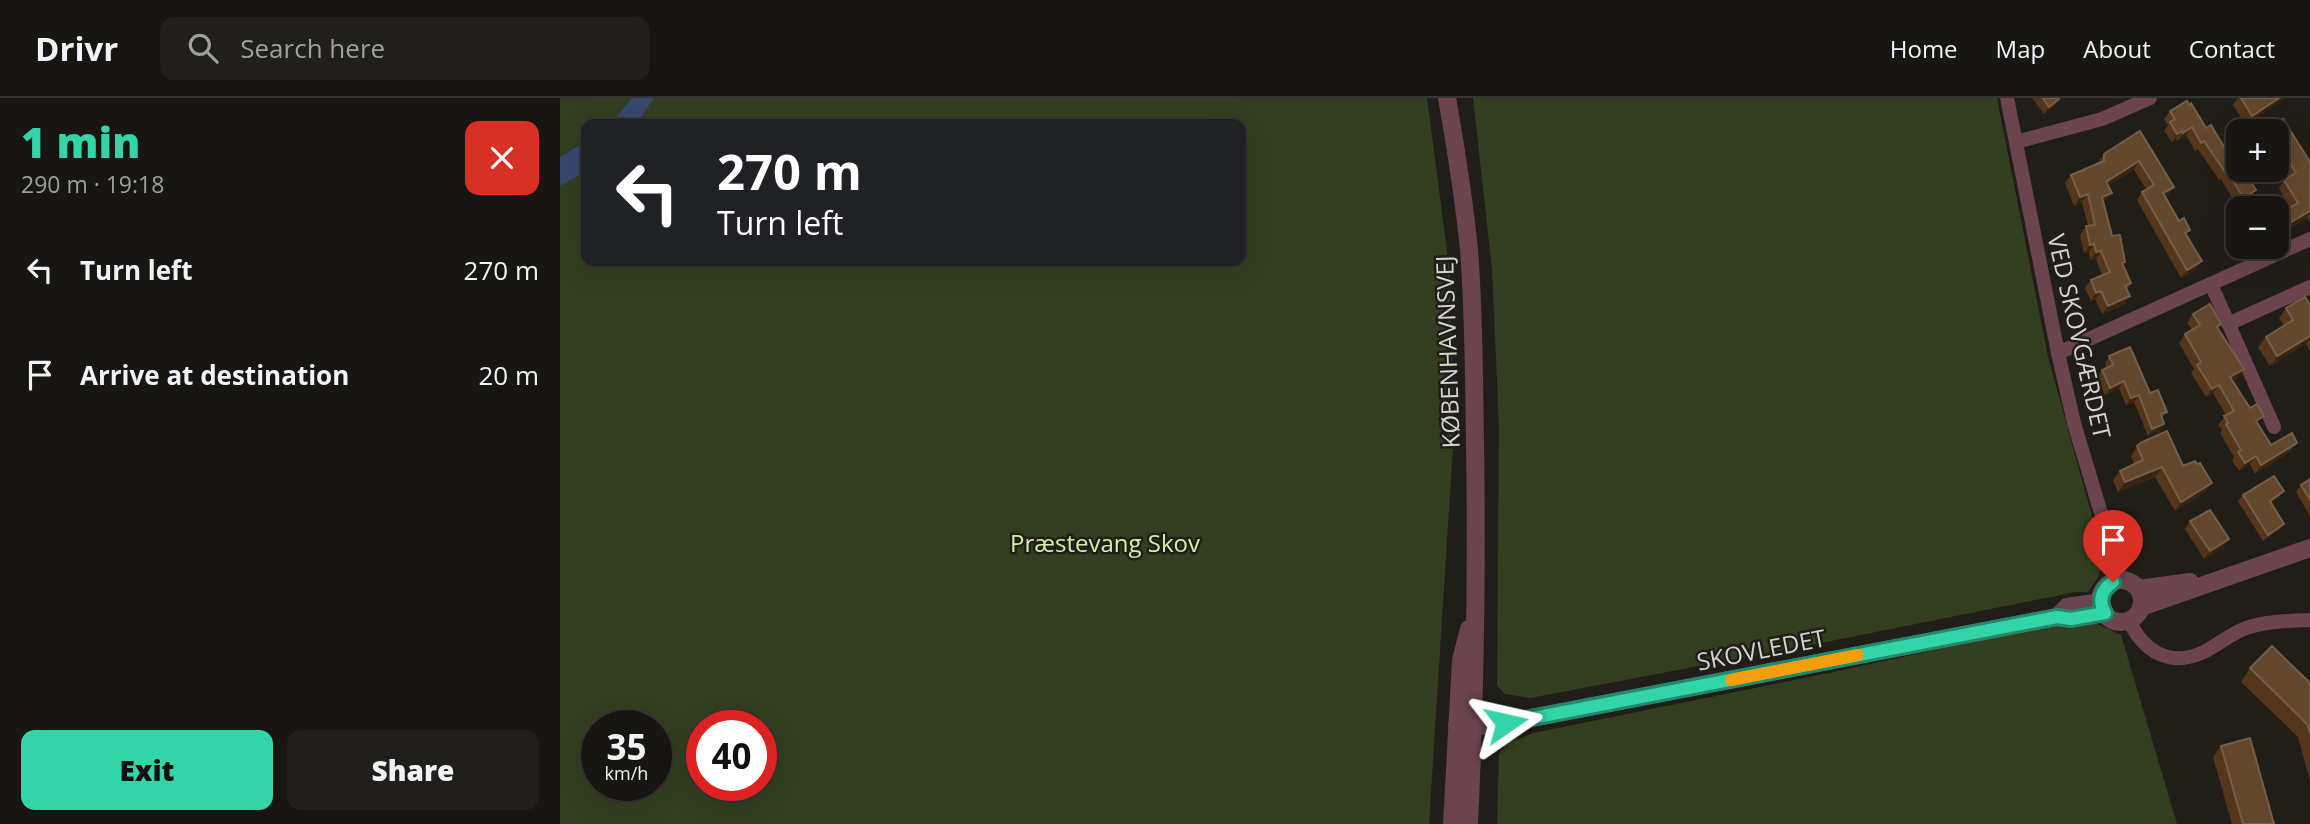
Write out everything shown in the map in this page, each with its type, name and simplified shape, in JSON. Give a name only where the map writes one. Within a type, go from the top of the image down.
[{"type":"street","name":"KØBENHAVNSVEJ","points":[[1447,98],[1469,251],[1476,510],[1475,606],[1465,726],[1451,824]]},
{"type":"street","name":"VED SKOVGÆRDET","points":[[2007,98],[2074,423],[2121,580]]},
{"type":"street","points":[[2016,142],[2102,119],[2150,98]]},
{"type":"street","points":[[2058,353],[2310,239]]},
{"type":"street","points":[[2211,284],[2274,427]]},
{"type":"street","points":[[2228,324],[2310,286]]},
{"type":"street","points":[[2141,607],[2310,548]]},
{"type":"street","points":[[2121,580],[2133,583],[2139,589],[2143,601],[2137,615],[2129,621],[2116,621],[2103,608],[2107,586],[2121,580]]},
{"type":"street","points":[[2139,589],[2215,581]]},
{"type":"street","name":"SKOVLEDET","points":[[1465,726],[1489,726],[2057,617],[2071,619],[2103,608]]},
{"type":"street","points":[[2129,621],[2137,637],[2149,650],[2161,655],[2183,658],[2203,652],[2231,634],[2250,626],[2310,620]]},
{"type":"street","name":"KØBENHAVNSVEJ","points":[[1465,726],[1469,824]]},
{"type":"green space","points":[[560,98],[632,98],[614,119],[581,119],[581,144],[560,157]]},
{"type":"green space","name":"Præstevang Skov","points":[[654,98],[1427,98],[1450,274],[1454,430],[1429,824],[560,824],[560,186],[581,175],[581,266],[1246,266],[1246,119],[640,119]]},
{"type":"green space","points":[[1473,98],[1997,98],[2048,357],[2103,556],[2099,576],[2088,592],[2075,592],[1530,698],[1505,694],[1497,685],[1499,426],[1492,269]]},
{"type":"green space","points":[[2064,622],[2097,624],[2121,635],[2177,824],[1497,824],[1499,754],[1507,743],[1533,733]]},
{"type":"water","points":[[632,98],[654,98],[640,119],[614,119]]},
{"type":"water","points":[[581,144],[581,175],[560,186],[560,157]]},
{"type":"building","points":[[2043,98],[2058,98],[2059,99],[2049,107]]},
{"type":"building","points":[[2241,98],[2279,98],[2252,116]]},
{"type":"building","points":[[2187,101],[2189,105],[2191,103],[2206,128],[2211,125],[2224,147],[2226,146],[2226,172],[2204,141],[2201,143],[2192,127],[2177,134],[2170,122],[2175,119],[2170,111]]},
{"type":"building","points":[[2289,129],[2310,162],[2310,211],[2289,223],[2289,208],[2298,203],[2285,182],[2289,182],[2289,177],[2296,173],[2289,161]]},
{"type":"building","points":[[2140,131],[2174,187],[2163,193],[2179,221],[2184,218],[2190,230],[2185,233],[2202,261],[2187,270],[2142,192],[2154,185],[2139,161],[2106,182],[2112,193],[2102,197],[2112,236],[2120,235],[2125,262],[2122,263],[2131,283],[2125,286],[2130,296],[2108,306],[2101,291],[2096,293],[2091,280],[2110,272],[2101,251],[2096,252],[2094,244],[2090,245],[2086,226],[2095,225],[2088,194],[2080,197],[2071,175],[2104,161],[2104,154]]},
{"type":"building","points":[[2234,182],[2251,182],[2256,190],[2250,194],[2251,196],[2242,196]]},
{"type":"building","points":[[2305,297],[2310,305],[2310,336],[2277,356],[2266,337],[2293,320],[2286,308]]},
{"type":"building","points":[[2210,304],[2221,324],[2217,327],[2244,369],[2230,377],[2250,408],[2257,404],[2264,416],[2256,421],[2271,445],[2292,433],[2297,443],[2261,465],[2256,456],[2245,463],[2238,452],[2241,450],[2224,416],[2234,411],[2219,385],[2212,389],[2197,365],[2201,362],[2185,334],[2200,325],[2193,314]]},
{"type":"building","points":[[2130,347],[2150,393],[2158,390],[2167,412],[2161,414],[2164,424],[2152,429],[2139,395],[2131,398],[2124,381],[2110,388],[2102,370],[2113,365],[2109,356]]},
{"type":"building","points":[[2167,431],[2183,466],[2195,461],[2200,463],[2212,483],[2181,502],[2162,467],[2125,482],[2120,471],[2143,460],[2137,446]]},
{"type":"building","points":[[2274,476],[2284,491],[2270,501],[2284,524],[2268,535],[2243,495]]},
{"type":"building","points":[[2310,479],[2310,500],[2301,485]]},
{"type":"building","points":[[2210,510],[2229,539],[2210,551],[2190,521]]},
{"type":"building","points":[[2272,646],[2310,683],[2310,733],[2307,724],[2250,668]]},
{"type":"building","points":[[2250,738],[2274,824],[2243,824],[2221,746]]},
{"type":"slow traffic","points":[[1731,680],[1858,655]]},
{"type":"route","points":[[1506,723],[2057,617],[2071,619],[2105,613],[2101,597],[2104,589],[2113,582]]}]
